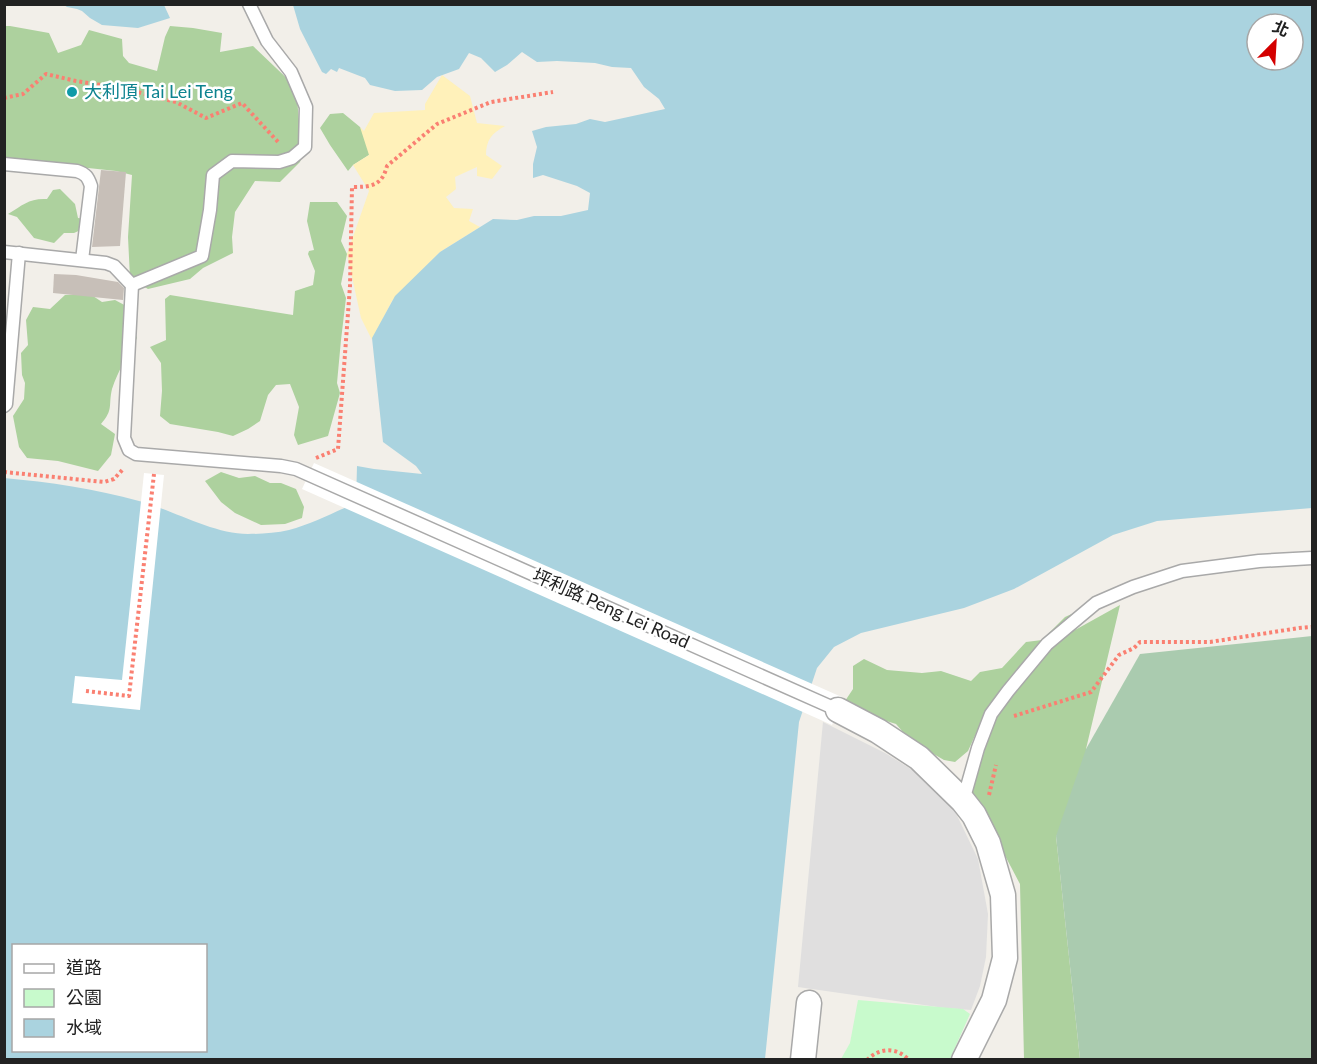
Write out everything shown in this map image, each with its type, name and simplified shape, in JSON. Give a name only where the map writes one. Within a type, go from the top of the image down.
[{"type":"street","name":"坪利路 Peng Lei Road","points":[[838,710],[878,731],[919,758],[963,801],[974,815],[988,843],[1003,895],[1005,958],[994,1000],[964,1059]]},
{"type":"street","points":[[803,1059],[809,1003]]},
{"type":"lane","points":[[132,285],[202,256],[213,175],[232,161],[279,162],[292,158],[305,147],[306,107],[291,72],[267,41],[249,4]]},
{"type":"lane","points":[[4,164],[77,171],[88,177],[91,186],[82,260]]},
{"type":"lane","points":[[4,252],[106,263],[114,266],[132,285],[124,438],[129,450],[135,454]]},
{"type":"lane","points":[[4,406],[19,253]]},
{"type":"lane","name":"坪利路 Peng Lei Road","points":[[135,454],[296,469],[838,710]]},
{"type":"lane","points":[[963,801],[978,748],[991,714],[1047,644],[1096,603],[1133,587],[1182,571],[1259,561],[1312,558]]},
{"type":"path","points":[[4,98],[23,94],[46,74],[126,89],[176,102],[206,118],[242,103],[292,158]]},
{"type":"path","points":[[312,460],[338,449],[350,286],[352,187],[370,186],[379,182],[385,175],[387,166],[436,124],[491,102],[553,92]]},
{"type":"path","points":[[4,472],[104,482],[114,479],[135,454]]},
{"type":"path","points":[[86,691],[129,696],[155,456]]},
{"type":"path","points":[[1006,718],[1091,692],[1119,655],[1134,648],[1140,642],[1210,642],[1312,627]]},
{"type":"path","points":[[981,828],[996,762]]},
{"type":"path","points":[[867,1059],[879,1051],[888,1050],[898,1051],[909,1059]]},
{"type":"shaded area","points":[[823,722],[885,753],[927,779],[950,801],[978,859],[988,914],[986,957],[980,986],[971,1010],[798,987]]},
{"type":"green space","points":[[4,26],[49,33],[58,53],[81,45],[89,30],[122,39],[123,56],[129,63],[157,71],[170,26],[222,33],[220,52],[253,46],[296,87],[299,121],[307,139],[300,162],[280,182],[255,181],[235,212],[233,253],[203,268],[190,279],[148,289],[130,278],[128,237],[132,175],[116,171],[5,159]]},
{"type":"green space","points":[[343,113],[360,127],[370,143],[369,155],[348,171],[320,128],[330,114]]},
{"type":"green space","points":[[60,189],[75,204],[78,218],[85,219],[83,229],[74,233],[64,233],[54,243],[34,238],[17,217],[8,214],[31,201],[47,199],[53,190]]},
{"type":"green space","points":[[310,202],[337,202],[347,216],[341,241],[347,254],[341,284],[346,298],[337,383],[340,393],[328,436],[298,445],[294,435],[299,407],[290,384],[276,385],[268,395],[260,421],[233,436],[170,424],[160,416],[161,363],[150,347],[166,340],[165,299],[170,295],[293,315],[295,291],[313,285],[315,271],[308,254],[309,251],[314,250],[307,221]]},
{"type":"green space","points":[[90,294],[102,302],[115,300],[130,308],[137,338],[117,376],[112,389],[109,411],[101,424],[115,434],[111,455],[98,471],[58,461],[27,458],[19,447],[13,416],[24,399],[25,383],[22,375],[21,353],[28,345],[26,320],[33,307],[50,309],[65,295]]},
{"type":"green space","points":[[221,472],[239,478],[255,476],[270,483],[281,483],[296,489],[304,507],[302,518],[285,524],[261,525],[235,513],[221,502],[205,481]]},
{"type":"green space","points":[[1096,603],[987,709],[968,751],[955,762],[944,760],[911,741],[896,724],[864,714],[845,701],[853,689],[853,666],[864,659],[887,670],[922,673],[941,671],[971,681],[980,672],[1002,668],[1026,642],[1042,640],[1065,617]]},
{"type":"green space","points":[[1120,605],[1086,749],[1131,784],[1056,836],[1080,1059],[1024,1059],[1020,884],[971,791],[996,717],[1048,645]]},
{"type":"green space","points":[[1312,636],[1312,1059],[1080,1059],[1056,836],[1086,749],[1140,654]]},
{"type":"green space","points":[[858,1000],[963,1009],[970,1014],[950,1059],[841,1059],[850,1043]]},
{"type":"sand","points":[[442,75],[470,96],[477,123],[505,126],[491,138],[486,150],[486,155],[502,166],[492,179],[477,176],[477,167],[455,177],[456,189],[446,197],[454,208],[473,209],[469,221],[480,227],[440,252],[392,301],[372,340],[361,318],[347,254],[369,191],[353,165],[369,155],[360,127],[364,131],[374,113],[425,110],[425,104]]},
{"type":"water","points":[[64,5],[164,5],[170,18],[138,28],[102,25],[82,11]]},
{"type":"water","points":[[293,5],[1312,5],[1312,508],[1157,521],[1113,535],[1014,589],[964,608],[861,633],[834,647],[817,668],[799,722],[765,1059],[5,1059],[4,478],[106,493],[152,505],[221,530],[248,534],[289,530],[356,503],[357,466],[422,474],[416,466],[383,442],[372,338],[395,296],[440,252],[493,219],[517,220],[534,216],[561,216],[588,210],[590,193],[577,186],[543,175],[533,178],[537,147],[532,131],[576,124],[590,119],[605,122],[665,109],[659,99],[644,87],[631,68],[595,63],[537,62],[522,52],[495,72],[481,58],[469,53],[459,69],[437,77],[422,90],[395,91],[370,85],[365,78],[339,68],[337,72],[331,69],[326,74],[322,72],[300,29]]},
{"type":"pier","points":[[314,463],[844,698],[832,725],[302,489]]},
{"type":"pier","points":[[144,473],[164,475],[140,710],[72,703],[75,676],[122,680]]},
{"type":"building","points":[[101,170],[126,172],[120,246],[92,247]]},
{"type":"building","points":[[54,274],[118,282],[124,288],[123,300],[53,293]]},
{"type":"place","name":"大利頂 Tai Lei Teng","points":[[72,92]]}]
